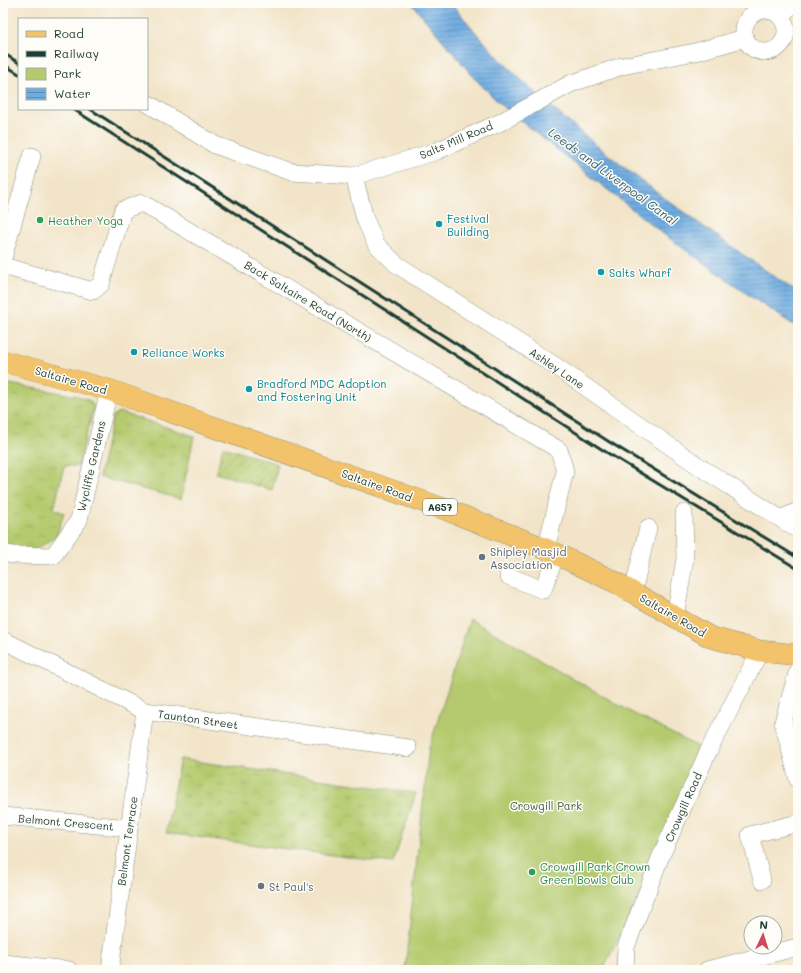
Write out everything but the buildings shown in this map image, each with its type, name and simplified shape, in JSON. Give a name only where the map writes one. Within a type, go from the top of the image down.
[{"type":"main road","name":"Saltaire Road","points":[[3,360],[109,390],[447,510],[551,551],[633,592],[710,637],[760,651]]},
{"type":"main road","name":"A657","points":[[760,651],[798,655]]},
{"type":"street","points":[[780,15],[795,3]]},
{"type":"street","points":[[755,7],[770,10],[780,15],[785,21],[787,31],[792,41],[772,52],[763,52],[753,48],[745,38],[745,24],[755,7]]},
{"type":"street","name":"Salts Mill Road","points":[[148,104],[215,144],[229,150],[292,172],[354,176],[437,151],[501,122],[570,84],[622,66],[694,52],[745,38]]},
{"type":"street","points":[[3,258],[32,156]]},
{"type":"street","name":"Ashley Lane","points":[[354,176],[365,218],[376,244],[396,264],[557,367],[697,465],[798,530]]},
{"type":"street","name":"Back Saltaire Road (North)","points":[[3,266],[93,291],[101,284],[123,210],[142,203],[559,450],[565,471],[551,551]]},
{"type":"street","name":"Wycliffe Gardens","points":[[3,553],[13,555],[53,556],[79,520],[109,390]]},
{"type":"street","points":[[781,519],[798,511]]},
{"type":"street","points":[[675,616],[685,559],[684,513]]},
{"type":"street","points":[[633,592],[648,528]]},
{"type":"street","points":[[508,576],[543,590],[551,551]]},
{"type":"street","name":"Taunton Street","points":[[3,640],[145,711],[408,748]]},
{"type":"street","name":"Crowgill Road","points":[[625,970],[626,946],[660,858],[708,752],[760,651]]},
{"type":"street","points":[[798,670],[792,711],[783,722],[798,780]]},
{"type":"street","name":"Belmont Terrace","points":[[110,970],[145,711]]},
{"type":"street","name":"Belmont Crescent","points":[[3,816],[129,828]]},
{"type":"street","points":[[762,880],[750,835],[798,823]]},
{"type":"street","points":[[707,970],[798,946]]},
{"type":"street","points":[[13,966],[69,970]]},
{"type":"green space","points":[[3,383],[78,396],[90,401],[94,407],[78,466],[64,466],[54,509],[64,513],[56,537],[32,551],[3,547]]},
{"type":"green space","points":[[119,412],[194,436],[181,499],[99,477],[113,416]]},
{"type":"green space","points":[[223,447],[278,464],[272,490],[216,473]]},
{"type":"green space","name":"Crowgill Park","points":[[470,619],[636,715],[708,752],[603,970],[405,970],[429,748]]},
{"type":"green space","points":[[180,759],[416,793],[393,863],[166,833]]},
{"type":"water","name":"Leeds and Liverpool Canal","points":[[411,3],[451,3],[505,64],[574,126],[610,156],[684,212],[798,293],[798,328],[666,236],[499,103],[477,81]]},
{"type":"railway","points":[[3,53],[18,62]]},
{"type":"railway","points":[[3,64],[18,73]]},
{"type":"railway","points":[[75,110],[606,452],[798,569]]},
{"type":"railway","points":[[92,110],[611,443],[798,558]]},
{"type":"place","name":"Heather Yoga","points":[[40,220]]},
{"type":"place","name":"Festival Building","points":[[439,224]]},
{"type":"place","name":"Salts Wharf","points":[[601,272]]},
{"type":"place","name":"Reliance Works","points":[[134,352]]},
{"type":"place","name":"Bradford MDC Adoption and Fostering Unit","points":[[249,389]]},
{"type":"place","name":"Shipley Masjid Association","points":[[482,557]]},
{"type":"place","name":"Crowgill Park Crown Green Bowls Club","points":[[532,872]]},
{"type":"place","name":"St Paul's","points":[[261,886]]}]
